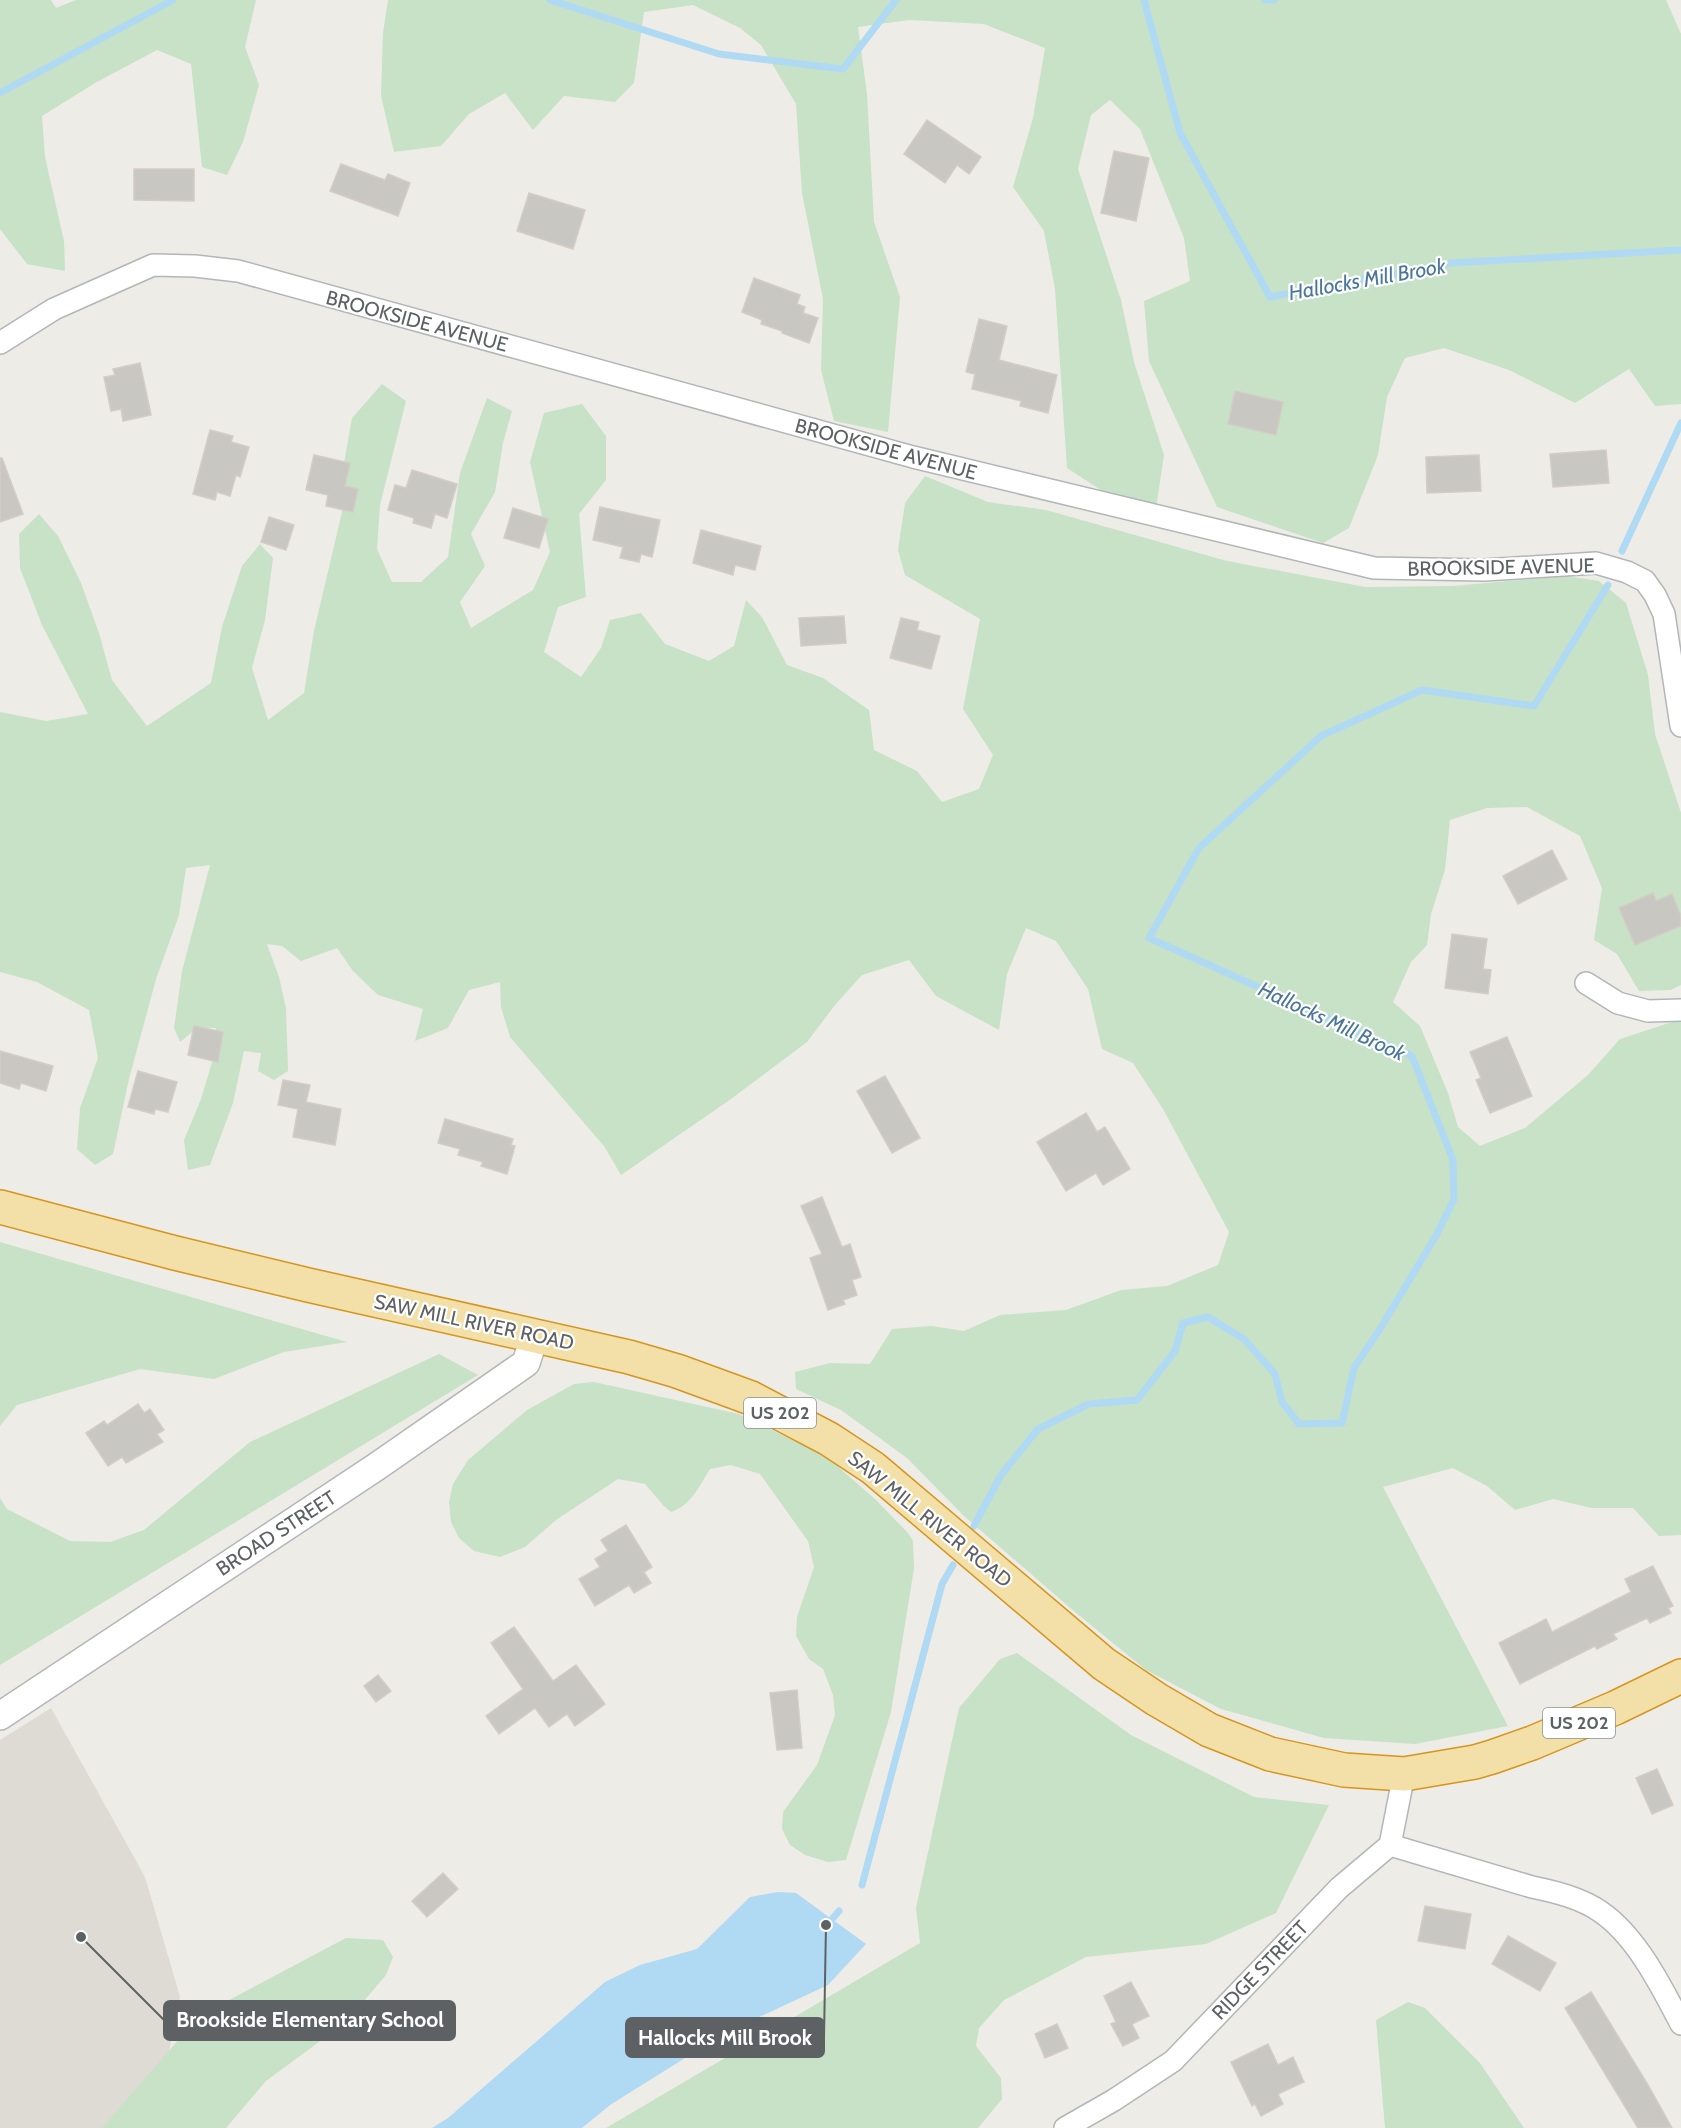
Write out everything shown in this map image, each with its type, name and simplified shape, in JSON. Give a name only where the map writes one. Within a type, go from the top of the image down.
[{"type":"highway","name":"SAW MILL RIVER ROAD","points":[[0,1207],[297,1283],[629,1357],[677,1371],[751,1398],[829,1439],[873,1468],[1104,1664],[1156,1699],[1209,1730],[1270,1754],[1344,1770],[1404,1774],[1492,1757],[1615,1708],[1681,1676]]},
{"type":"street","name":"BROOKSIDE AVENUE","points":[[0,343],[54,309],[153,266],[195,266],[238,271],[913,457],[1374,568],[1484,570],[1596,562],[1627,572],[1645,581],[1655,595],[1664,614],[1681,726]]},
{"type":"street","points":[[1586,983],[1618,1003],[1648,1011],[1681,1010]]},
{"type":"street","name":"BROAD STREET","points":[[0,1716],[376,1467],[526,1363],[535,1335]]},
{"type":"street","points":[[1404,1774],[1390,1845],[1552,1891],[1583,1901],[1602,1912],[1639,1952],[1681,2024]]},
{"type":"street","name":"RIDGE STREET","points":[[1065,2128],[1114,2100],[1173,2061],[1339,1888],[1390,1845]]},
{"type":"shaded area","points":[[51,1708],[145,1877],[180,1997],[162,2085],[143,2128],[0,2128],[0,1740]]},
{"type":"green space","points":[[0,0],[51,0],[56,8],[76,0],[256,0],[245,47],[259,85],[243,142],[227,175],[202,167],[191,64],[157,50],[95,83],[42,116],[45,157],[64,241],[65,271],[27,264],[0,229]]},
{"type":"green space","points":[[388,0],[1666,0],[1681,34],[1681,404],[1655,406],[1629,369],[1575,403],[1509,370],[1444,348],[1405,358],[1387,397],[1378,455],[1349,528],[1323,543],[1217,507],[1149,361],[1144,301],[1190,281],[1184,238],[1140,129],[1110,100],[1091,115],[1078,169],[1121,300],[1134,362],[1164,455],[1156,508],[1107,494],[1067,468],[1055,289],[1044,231],[1013,187],[1033,118],[1045,48],[984,24],[909,20],[858,27],[867,94],[874,222],[900,297],[888,432],[834,421],[821,370],[823,299],[802,193],[796,104],[761,45],[740,28],[693,5],[644,12],[634,83],[615,102],[564,96],[533,130],[505,93],[469,114],[441,146],[394,152],[381,96],[383,33]]},
{"type":"green space","points":[[382,384],[406,401],[380,505],[377,549],[392,582],[421,582],[448,557],[460,473],[487,398],[512,411],[503,443],[495,492],[471,534],[485,566],[460,602],[471,628],[533,590],[550,552],[530,462],[544,413],[582,404],[606,436],[606,480],[579,514],[586,597],[558,607],[544,652],[581,677],[601,648],[610,620],[641,613],[665,644],[709,661],[734,646],[746,600],[762,617],[787,665],[823,678],[869,710],[874,750],[917,771],[942,802],[979,789],[993,755],[963,709],[980,619],[905,575],[898,550],[905,503],[925,476],[988,502],[1046,510],[1227,561],[1365,587],[1453,586],[1565,576],[1599,581],[1626,603],[1648,675],[1655,734],[1681,813],[1681,985],[1671,990],[1639,991],[1617,954],[1594,940],[1602,888],[1580,836],[1527,807],[1487,808],[1450,820],[1445,870],[1431,914],[1427,945],[1411,962],[1393,1002],[1420,1026],[1448,1093],[1458,1127],[1480,1146],[1525,1128],[1588,1075],[1620,1039],[1681,1019],[1681,1535],[1659,1536],[1633,1508],[1592,1508],[1553,1499],[1515,1510],[1487,1486],[1453,1468],[1383,1487],[1508,1726],[1415,1744],[1324,1738],[1221,1709],[1146,1670],[964,1516],[907,1458],[841,1410],[796,1389],[795,1372],[830,1363],[870,1364],[892,1329],[931,1326],[964,1331],[1000,1315],[1066,1310],[1121,1290],[1167,1286],[1218,1265],[1229,1232],[1163,1109],[1133,1063],[1102,1049],[1088,989],[1056,941],[1026,928],[1007,974],[999,1030],[936,996],[909,960],[862,975],[835,1005],[807,1042],[731,1099],[621,1175],[604,1146],[510,1037],[501,1007],[500,982],[469,990],[448,1028],[415,1041],[423,1009],[378,995],[353,971],[337,948],[301,961],[282,946],[267,944],[279,977],[286,1008],[288,1071],[274,1080],[258,1071],[261,1053],[244,1051],[233,1103],[210,1165],[188,1170],[184,1140],[201,1099],[213,1059],[216,1028],[197,1028],[180,1042],[174,1028],[182,971],[210,865],[186,868],[179,915],[156,979],[129,1079],[113,1154],[95,1165],[77,1149],[80,1108],[98,1058],[89,1010],[37,982],[0,972],[0,712],[46,721],[88,714],[42,625],[20,568],[19,534],[39,514],[58,536],[81,583],[99,633],[112,680],[147,726],[211,683],[222,627],[242,566],[260,544],[273,558],[265,620],[252,668],[268,720],[304,693],[314,631],[342,512],[344,463],[352,418]]},
{"type":"green space","points":[[0,1242],[347,1342],[284,1352],[214,1379],[140,1369],[17,1405],[0,1426]]},
{"type":"green space","points":[[439,1354],[478,1375],[0,1665],[0,1498],[7,1509],[70,1541],[110,1542],[144,1530],[250,1442]]},
{"type":"green space","points":[[594,1382],[739,1414],[827,1457],[876,1500],[913,1541],[914,1568],[891,1712],[846,1860],[828,1862],[805,1855],[790,1845],[782,1829],[783,1812],[817,1765],[835,1715],[833,1695],[823,1669],[809,1659],[796,1636],[797,1617],[814,1567],[808,1541],[760,1474],[731,1465],[710,1469],[690,1500],[671,1512],[645,1484],[618,1479],[556,1520],[525,1547],[500,1557],[474,1551],[459,1538],[451,1522],[449,1502],[453,1484],[468,1460],[527,1410],[574,1384]]},
{"type":"green space","points":[[1017,1653],[1131,1735],[1254,1797],[1329,1805],[1276,1913],[1206,1944],[1086,1957],[1004,2000],[979,2028],[976,2046],[1001,2078],[1002,2099],[978,2128],[606,2128],[920,1943],[916,1908],[959,1708],[1000,1659]]},
{"type":"green space","points":[[346,1938],[383,1940],[393,1957],[386,1975],[346,2022],[266,2081],[226,2128],[102,2128],[199,2016]]},
{"type":"green space","points":[[1408,2002],[1425,2008],[1480,2063],[1524,2128],[1385,2128],[1376,2020]]},
{"type":"water","points":[[778,1892],[796,1893],[866,1944],[828,1985],[725,2033],[610,2105],[582,2128],[432,2128],[448,2118],[605,1982],[640,1965],[697,1949],[750,1897]]},
{"type":"building","points":[[927,120],[981,157],[969,174],[957,165],[945,183],[904,154]]},
{"type":"building","points":[[1114,151],[1149,158],[1136,221],[1101,213]]},
{"type":"building","points":[[341,164],[385,180],[388,174],[410,183],[398,216],[330,191]]},
{"type":"building","points":[[134,169],[194,169],[194,201],[134,200]]},
{"type":"building","points":[[529,193],[585,210],[573,249],[517,231]]},
{"type":"building","points":[[754,278],[800,295],[797,304],[805,307],[803,313],[818,318],[809,343],[761,324],[762,320],[742,312]]},
{"type":"building","points":[[979,319],[1007,326],[999,360],[1057,375],[1048,413],[1020,406],[1021,401],[972,389],[975,374],[966,372]]},
{"type":"building","points":[[140,363],[151,415],[123,421],[121,409],[111,411],[104,377],[115,375],[113,369]]},
{"type":"building","points":[[1235,391],[1283,402],[1276,435],[1228,424]]},
{"type":"building","points":[[210,430],[233,436],[231,442],[249,447],[240,477],[236,475],[230,496],[217,492],[215,500],[193,494]]},
{"type":"building","points":[[1606,450],[1609,483],[1553,487],[1550,454]]},
{"type":"building","points":[[314,455],[350,463],[345,486],[358,489],[353,512],[326,506],[328,495],[306,490]]},
{"type":"building","points":[[1479,455],[1481,491],[1427,493],[1426,457]]},
{"type":"building","points":[[0,458],[2,458],[23,514],[0,522]]},
{"type":"building","points":[[412,470],[457,484],[447,518],[435,514],[431,528],[413,523],[414,518],[388,510],[395,485],[406,488]]},
{"type":"building","points":[[600,507],[660,520],[652,557],[641,554],[639,562],[620,558],[623,547],[593,540]]},
{"type":"building","points":[[513,508],[548,519],[539,548],[504,538]]},
{"type":"building","points":[[269,517],[294,525],[286,550],[261,542]]},
{"type":"building","points":[[701,530],[761,546],[755,570],[735,565],[733,575],[693,563]]},
{"type":"building","points":[[844,616],[846,643],[801,646],[799,618]]},
{"type":"building","points":[[901,618],[919,622],[917,630],[940,636],[931,669],[890,658]]},
{"type":"building","points":[[1552,850],[1567,879],[1518,904],[1503,876]]},
{"type":"building","points":[[1653,893],[1656,901],[1672,894],[1681,916],[1681,926],[1635,945],[1619,908]]},
{"type":"building","points":[[1452,934],[1487,939],[1483,969],[1491,970],[1488,994],[1445,988]]},
{"type":"building","points":[[194,1026],[223,1032],[218,1062],[188,1055]]},
{"type":"building","points":[[1507,1037],[1532,1096],[1490,1113],[1476,1080],[1481,1078],[1470,1052]]},
{"type":"building","points":[[0,1051],[53,1066],[46,1091],[21,1083],[19,1089],[0,1083]]},
{"type":"building","points":[[138,1071],[177,1082],[168,1112],[155,1109],[154,1114],[128,1107]]},
{"type":"building","points":[[885,1076],[920,1138],[892,1153],[857,1091]]},
{"type":"building","points":[[283,1080],[310,1085],[306,1102],[341,1109],[335,1145],[293,1137],[298,1109],[278,1105]]},
{"type":"building","points":[[1086,1113],[1097,1132],[1105,1127],[1130,1169],[1103,1185],[1096,1173],[1066,1191],[1037,1142]]},
{"type":"building","points":[[445,1119],[513,1139],[511,1145],[515,1146],[507,1174],[481,1166],[483,1162],[458,1155],[460,1149],[438,1143]]},
{"type":"building","points":[[822,1197],[842,1247],[850,1244],[861,1277],[852,1280],[857,1295],[843,1300],[845,1304],[828,1310],[810,1258],[822,1254],[801,1206]]},
{"type":"building","points":[[138,1404],[144,1413],[150,1409],[164,1430],[157,1434],[163,1442],[126,1463],[122,1457],[108,1466],[86,1433],[104,1421],[107,1425]]},
{"type":"building","points":[[626,1525],[652,1567],[644,1572],[651,1583],[634,1593],[629,1585],[595,1606],[579,1579],[600,1567],[595,1559],[608,1551],[601,1540]]},
{"type":"building","points":[[1653,1566],[1673,1606],[1668,1608],[1671,1613],[1650,1623],[1647,1618],[1613,1634],[1617,1639],[1597,1649],[1595,1646],[1520,1684],[1499,1643],[1546,1619],[1552,1632],[1631,1592],[1625,1579]]},
{"type":"building","points":[[514,1627],[553,1681],[576,1665],[605,1704],[575,1726],[567,1714],[549,1727],[535,1708],[499,1734],[486,1716],[523,1689],[491,1643]]},
{"type":"building","points":[[378,1675],[391,1691],[376,1702],[364,1686]]},
{"type":"building","points":[[797,1690],[802,1748],[777,1750],[770,1693]]},
{"type":"building","points":[[1657,1769],[1673,1805],[1652,1814],[1636,1778]]},
{"type":"building","points":[[443,1873],[458,1889],[427,1917],[412,1901]]},
{"type":"building","points":[[1425,1906],[1471,1914],[1465,1949],[1418,1941]]},
{"type":"building","points":[[1508,1936],[1556,1963],[1540,1991],[1492,1964]]},
{"type":"building","points":[[1131,1982],[1149,2016],[1132,2024],[1139,2038],[1123,2046],[1111,2024],[1116,2022],[1104,1996]]},
{"type":"building","points":[[1591,1992],[1672,2128],[1638,2128],[1565,2008]]},
{"type":"building","points":[[1057,2024],[1068,2048],[1045,2058],[1035,2034]]},
{"type":"building","points":[[1268,2044],[1278,2065],[1293,2057],[1304,2082],[1278,2094],[1283,2104],[1261,2116],[1255,2104],[1252,2106],[1231,2062]]},
{"type":"waterway","name":"Hallocks Mill Brook","points":[[0,93],[173,0]]},
{"type":"waterway","name":"Hallocks Mill Brook","points":[[550,0],[719,54],[843,69],[896,0]]},
{"type":"waterway","name":"Hallocks Mill Brook","points":[[1144,0],[1180,133],[1270,297],[1451,263],[1681,250]]},
{"type":"waterway","points":[[1265,0],[1274,0]]},
{"type":"waterway","name":"Hallocks Mill Brook","points":[[1622,551],[1681,423]]},
{"type":"waterway","name":"Hallocks Mill Brook","points":[[974,1526],[1001,1475],[1038,1429],[1089,1404],[1137,1400],[1175,1351],[1183,1323],[1208,1317],[1244,1339],[1275,1374],[1282,1402],[1299,1424],[1342,1423],[1354,1368],[1437,1234],[1454,1199],[1453,1160],[1412,1056],[1149,938],[1199,848],[1321,736],[1422,690],[1534,706],[1608,585]]},
{"type":"waterway","name":"Hallocks Mill Brook","points":[[862,1885],[942,1584],[953,1565]]},
{"type":"waterway","name":"Hallocks Mill Brook","points":[[826,1926],[839,1911]]},
{"type":"place","name":"Hallocks Mill Brook","points":[[826,1925]]},
{"type":"place","name":"Brookside Elementary School","points":[[81,1937]]}]
